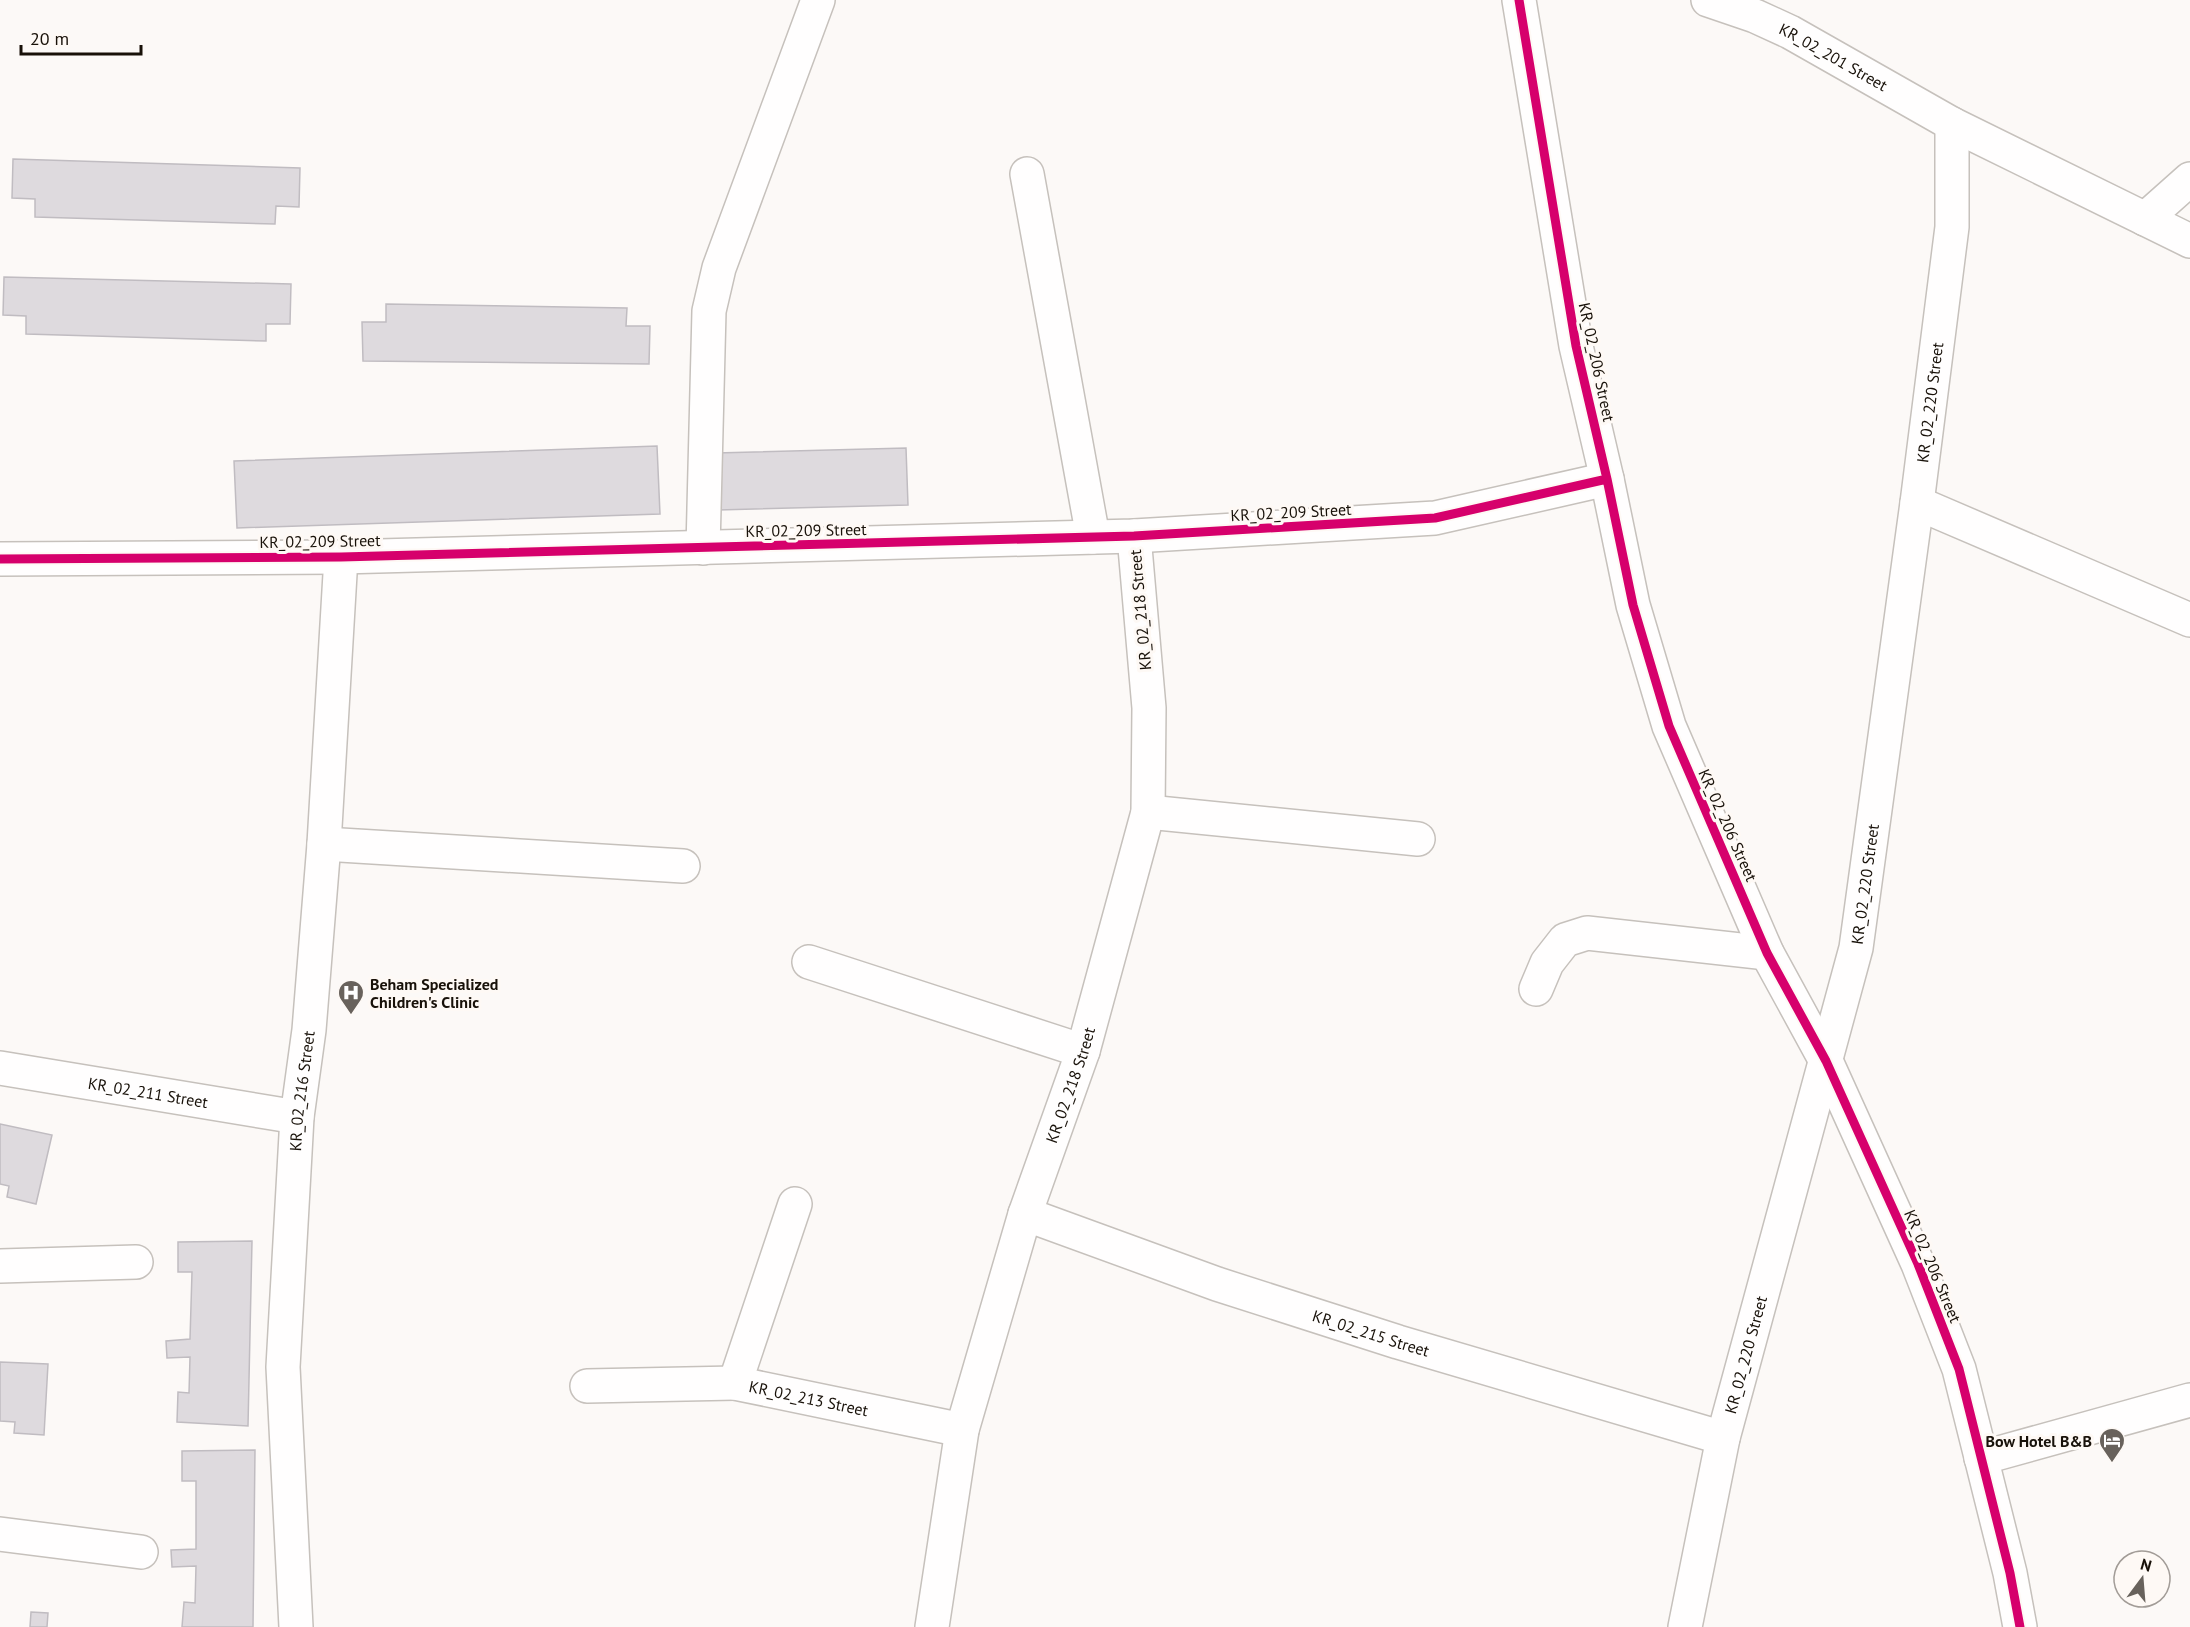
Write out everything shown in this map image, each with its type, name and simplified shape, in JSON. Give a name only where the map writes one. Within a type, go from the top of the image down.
[{"type":"street","points":[[703,548],[709,311],[719,268],[818,0]]},
{"type":"street","name":"KR_02_206 Street","points":[[1519,0],[1576,346],[1634,605],[1669,726],[1767,954],[1826,1061],[1918,1264],[1951,1348],[1959,1369],[2010,1573],[2020,1627]]},
{"type":"street","name":"KR_02_201 Street","points":[[1708,0],[1755,16],[1790,32],[1952,124],[2190,242]]},
{"type":"street","name":"KR_02_220 Street","points":[[1685,1627],[1722,1438],[1856,948],[1952,227],[1952,124]]},
{"type":"street","points":[[1027,174],[1093,537]]},
{"type":"street","points":[[2145,219],[2190,179]]},
{"type":"street","name":"KR_02_209 Street","points":[[0,559],[341,557],[1134,536],[1435,518],[1607,479]]},
{"type":"street","points":[[1917,502],[2190,620]]},
{"type":"street","name":"KR_02_218 Street","points":[[932,1627],[962,1430],[1025,1214],[1083,1050],[1148,812],[1149,708],[1134,536]]},
{"type":"street","name":"KR_02_216 Street","points":[[296,1627],[283,1367],[297,1117],[309,1030],[324,844],[341,557]]},
{"type":"street","points":[[1148,812],[1418,839]]},
{"type":"street","points":[[324,844],[684,866]]},
{"type":"street","points":[[1536,989],[1547,963],[1565,940],[1587,933],[1767,954]]},
{"type":"street","points":[[809,962],[1083,1050]]},
{"type":"street","name":"KR_02_211 Street","points":[[0,1068],[297,1117]]},
{"type":"street","name":"KR_02_213 Street","points":[[795,1204],[735,1383],[962,1430]]},
{"type":"street","name":"KR_02_215 Street","points":[[1025,1214],[1217,1284],[1387,1339],[1722,1438]]},
{"type":"street","points":[[0,1266],[136,1262]]},
{"type":"street","points":[[587,1386],[735,1383]]},
{"type":"street","points":[[1981,1458],[2190,1400]]},
{"type":"street","points":[[0,1534],[141,1552]]},
{"type":"building","points":[[13,159],[300,168],[299,207],[276,206],[275,224],[35,217],[35,199],[12,198]]},
{"type":"building","points":[[4,277],[291,284],[290,324],[266,324],[266,341],[26,334],[26,316],[3,315]]},
{"type":"building","points":[[386,304],[627,308],[626,326],[650,326],[649,364],[363,361],[362,322],[386,322]]},
{"type":"building","points":[[657,446],[660,514],[237,528],[234,461]]},
{"type":"building","points":[[906,448],[908,505],[718,510],[716,453]]},
{"type":"building","points":[[0,1124],[52,1135],[36,1204],[7,1197],[9,1186],[0,1184]]},
{"type":"building","points":[[252,1241],[248,1426],[177,1422],[178,1392],[189,1393],[190,1357],[167,1358],[166,1341],[190,1339],[192,1272],[178,1272],[178,1242]]},
{"type":"building","points":[[0,1362],[48,1364],[44,1435],[14,1433],[15,1422],[0,1421]]},
{"type":"building","points":[[255,1450],[253,1627],[182,1627],[184,1602],[195,1603],[196,1566],[172,1567],[171,1550],[196,1549],[196,1481],[182,1481],[182,1451]]},
{"type":"building","points":[[31,1612],[48,1613],[47,1627],[30,1627]]},
{"type":"cycle path","points":[[1519,0],[1576,346],[1633,605],[1669,726],[1767,953],[1826,1061],[1918,1264],[1959,1369],[2010,1573],[2020,1627]]},
{"type":"cycle path","points":[[0,559],[341,557],[1134,536],[1435,518],[1607,479]]},
{"type":"place","name":"Beham Specialized Children's Clinic","points":[[351,1016]]},
{"type":"place","name":"Bow Hotel B&B","points":[[2112,1464]]}]
